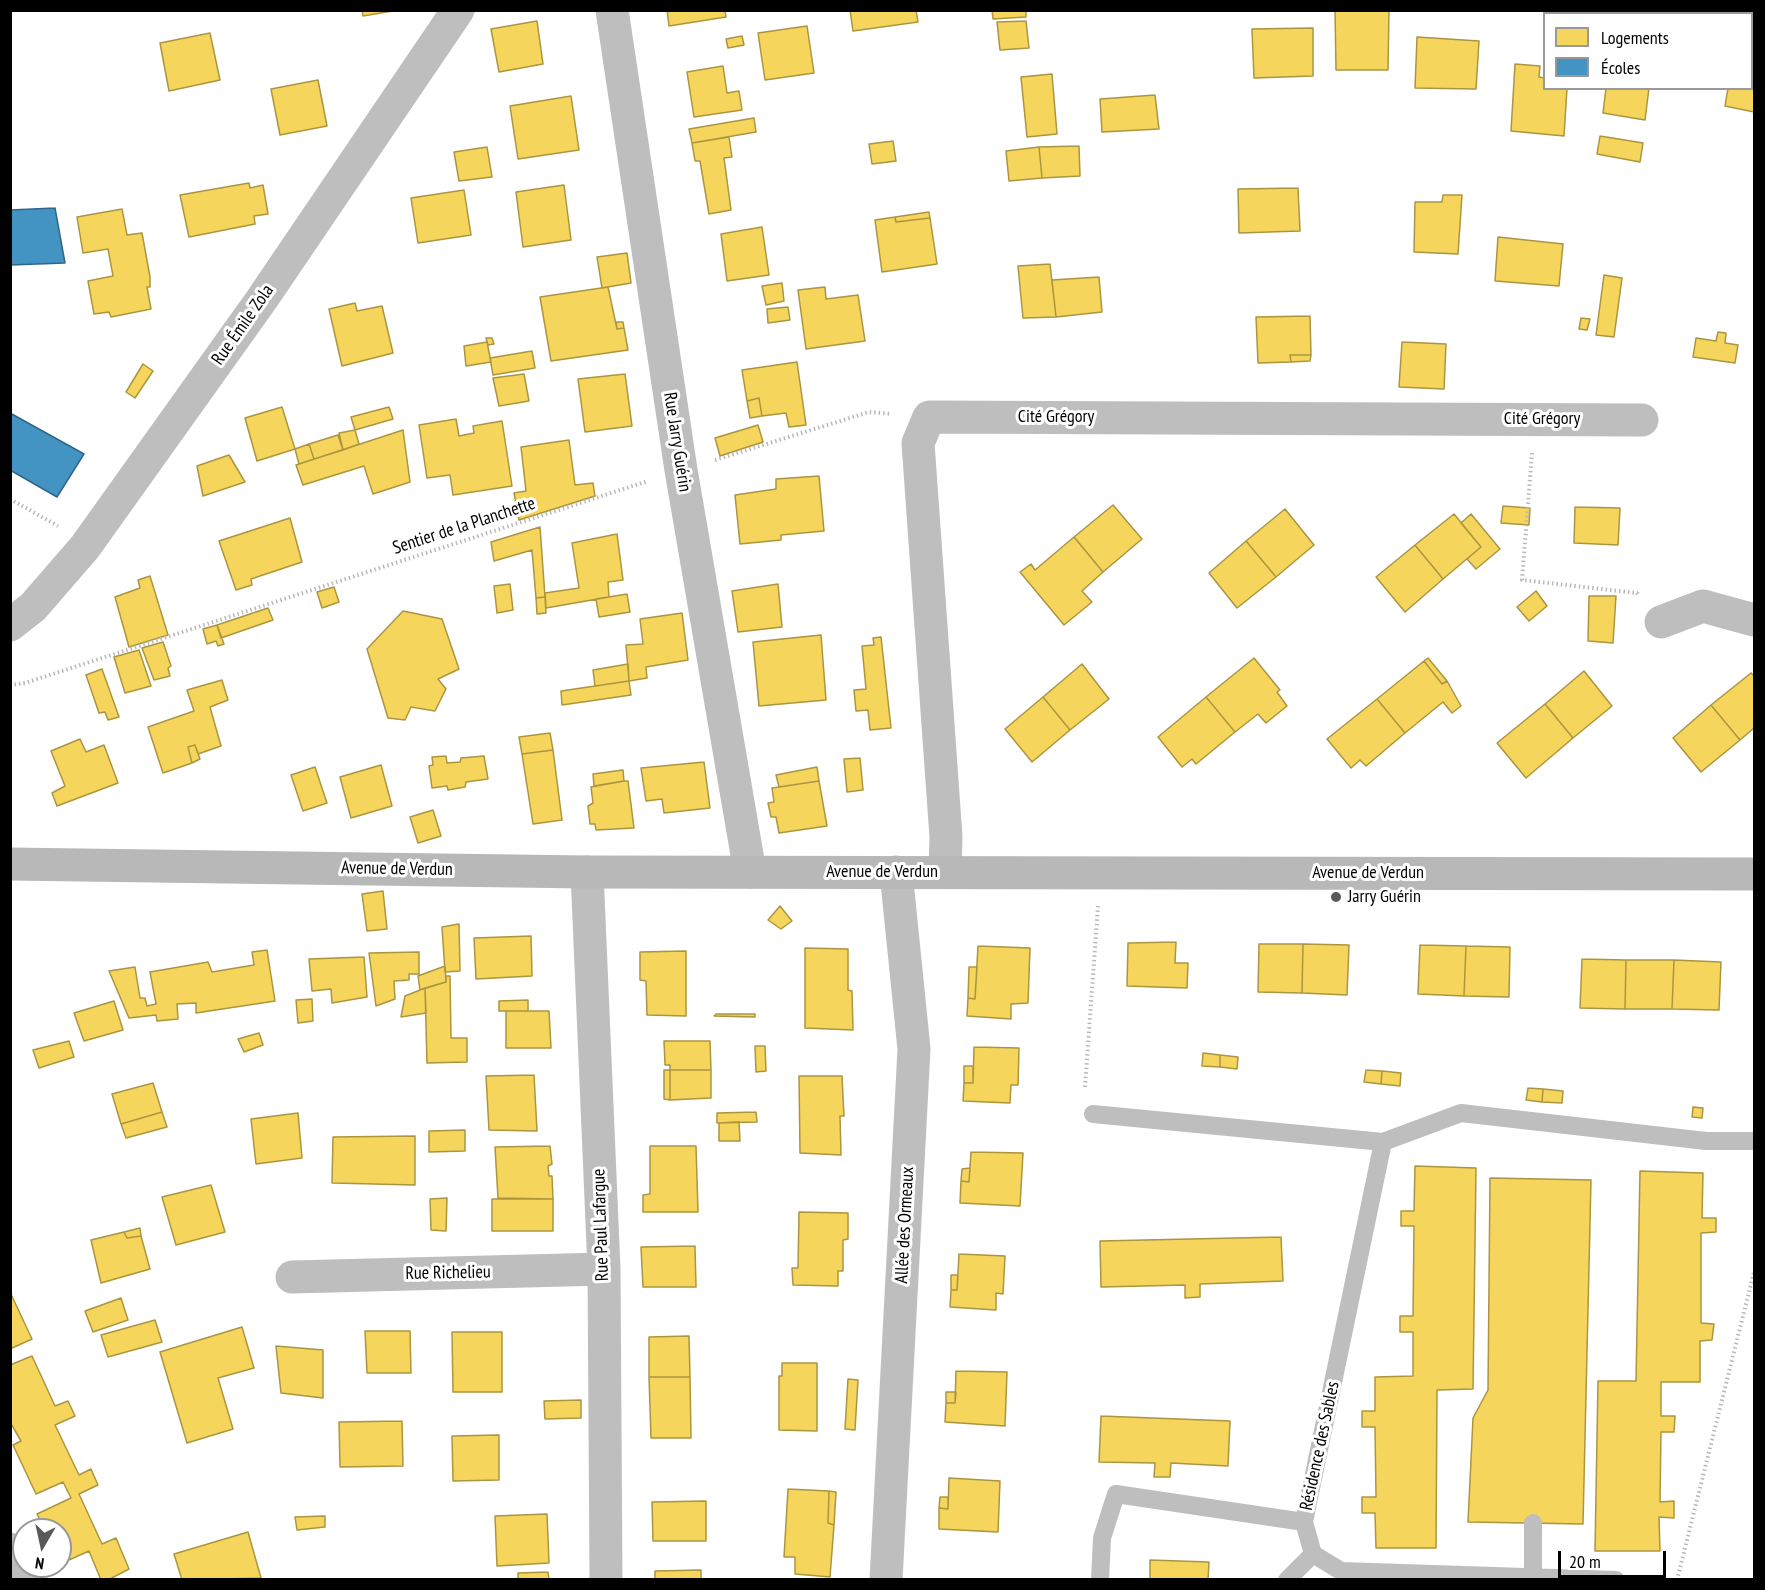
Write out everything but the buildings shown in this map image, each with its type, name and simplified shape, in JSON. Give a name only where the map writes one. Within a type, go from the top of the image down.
[{"type":"street","name":"Rue Émile Zola","points":[[10,625],[33,607],[85,547],[262,299],[458,10]]},
{"type":"street","name":"Rue Jarry Guérin","points":[[612,10],[681,470],[750,872]]},
{"type":"street","name":"Cité Grégory","points":[[928,417],[1641,420]]},
{"type":"street","points":[[928,417],[918,443],[946,837],[945,872]]},
{"type":"street","points":[[1661,622],[1703,606],[1755,620]]},
{"type":"street","name":"Avenue de Verdun","points":[[10,864],[587,872],[1755,874]]},
{"type":"street","name":"Rue Paul Lafargue","points":[[587,872],[604,1269],[606,1580]]},
{"type":"street","name":"Allée des Ormeaux","points":[[886,1580],[915,1049],[896,872]]},
{"type":"street","name":"Rue Richelieu","points":[[292,1277],[604,1269]]},
{"type":"street","points":[[10,1549],[21,1580]]},
{"type":"lane","points":[[1093,1114],[1383,1142],[1461,1113],[1706,1141],[1755,1141]]},
{"type":"lane","name":"Résidence des Sables","points":[[1313,1554],[1304,1522],[1383,1142]]},
{"type":"lane","points":[[1100,1580],[1102,1538],[1116,1494],[1304,1522]]},
{"type":"lane","points":[[1533,1523],[1533,1577]]},
{"type":"lane","points":[[1287,1580],[1313,1554],[1341,1571],[1616,1580]]},
{"type":"path","name":"Sentier de la Planchette","points":[[10,685],[25,683],[681,470],[869,412],[928,417]]},
{"type":"path","points":[[1534,419],[1522,580],[1637,593],[1661,622]]},
{"type":"path","points":[[10,499],[66,532]]},
{"type":"path","points":[[1093,1114],[1084,1101],[1100,873]]},
{"type":"path","points":[[1677,1580],[1755,1272]]},
{"type":"place","name":"Jarry Guérin","points":[[1336,897]]}]
